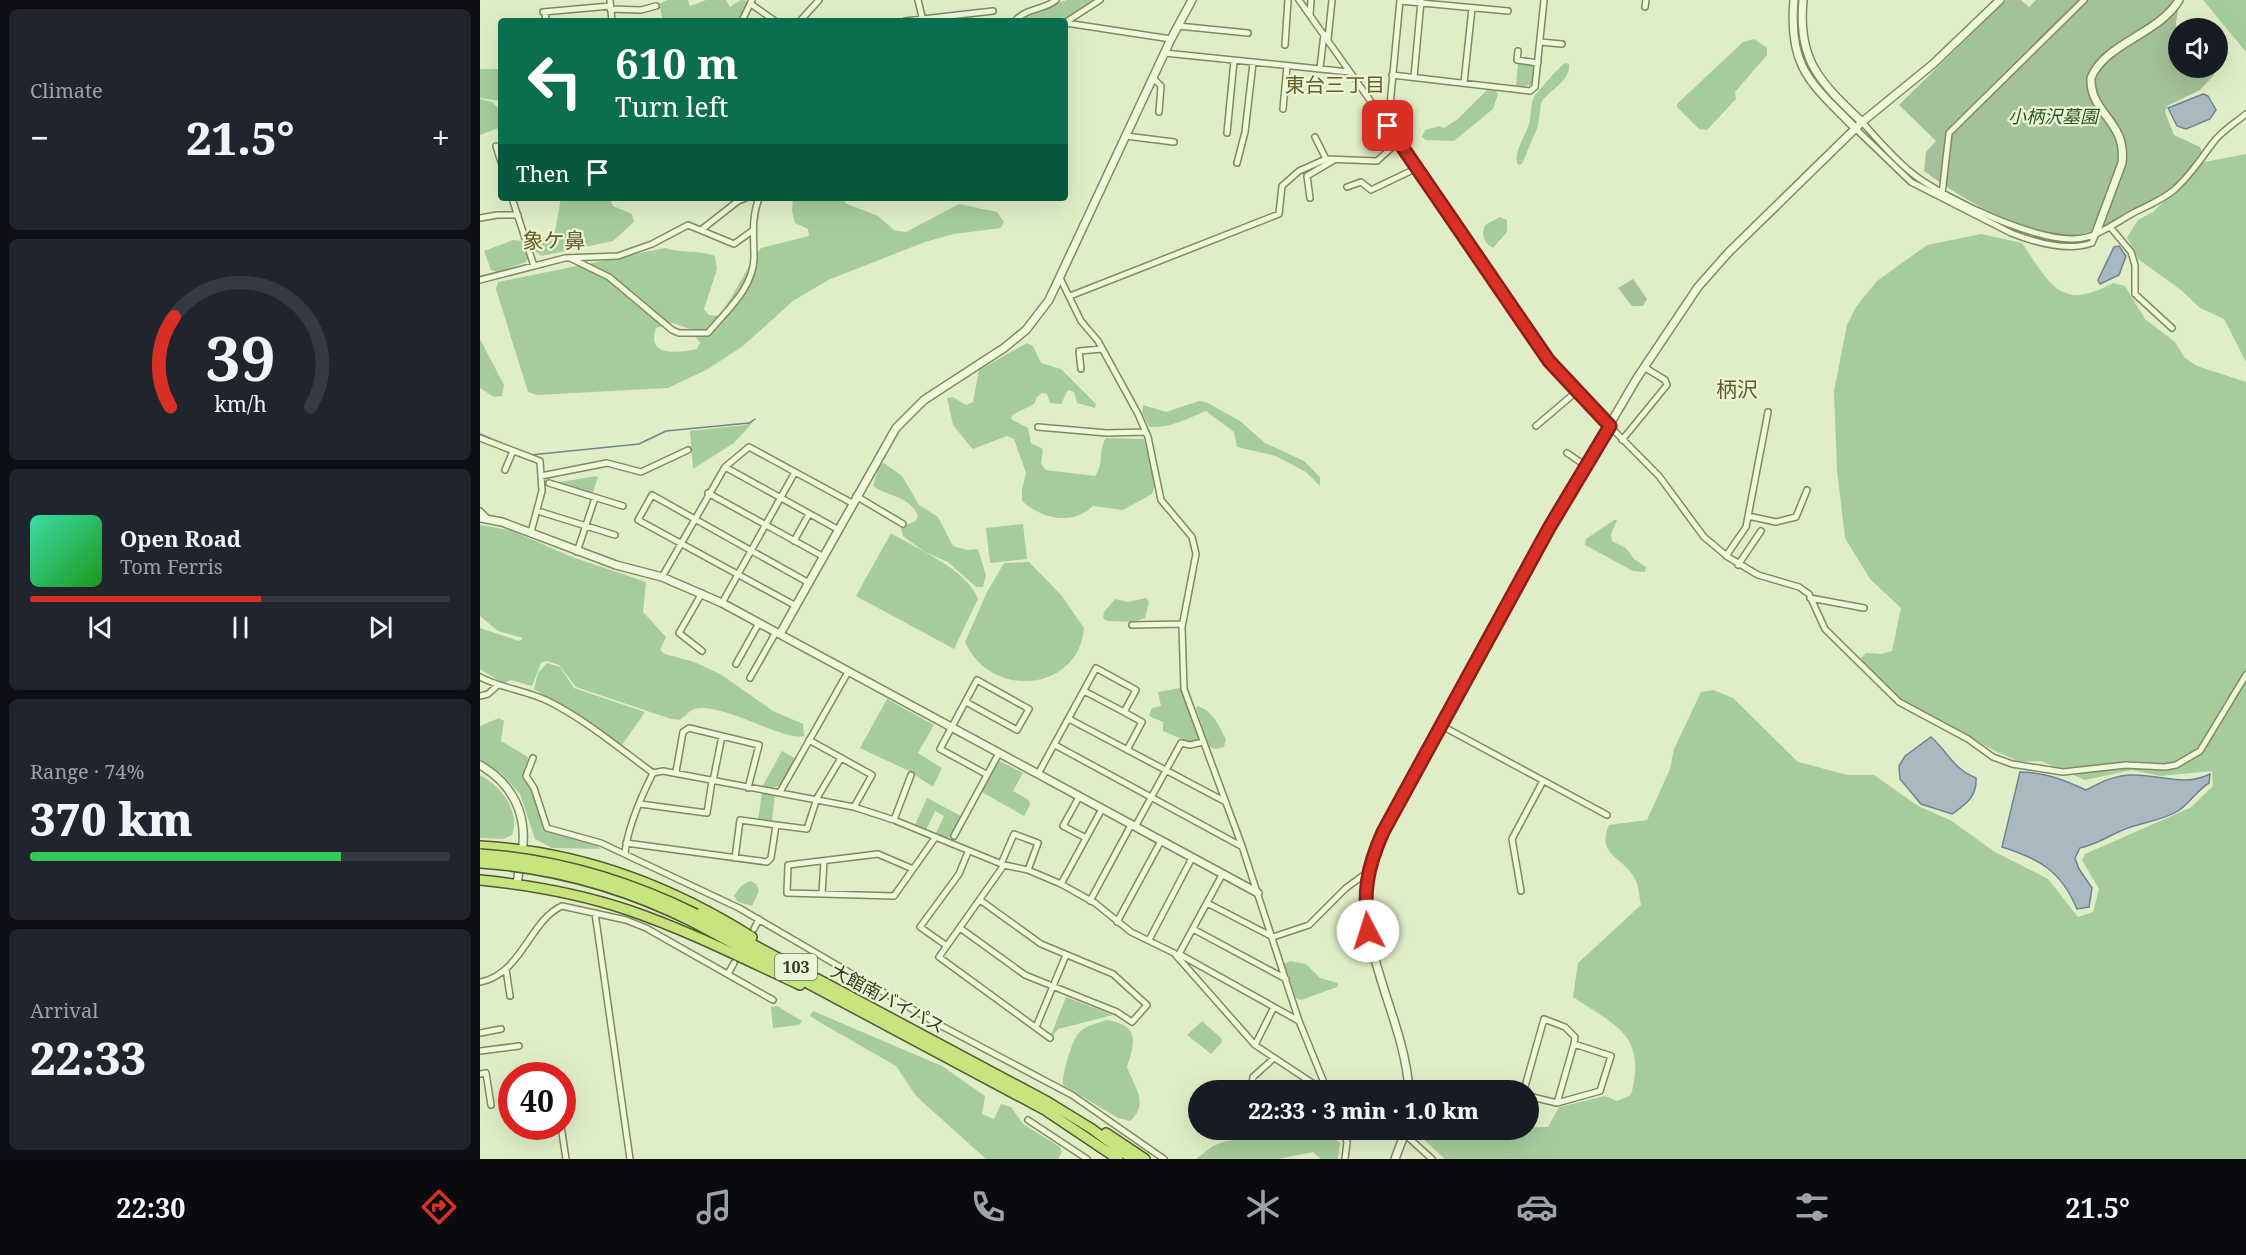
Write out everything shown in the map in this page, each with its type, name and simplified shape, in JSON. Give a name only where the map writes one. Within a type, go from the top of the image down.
[{"type":"highway","points":[[480,846],[523,849],[610,868],[680,896],[895,1024]]},
{"type":"highway","name":"大館南バイパス","points":[[480,854],[554,863],[601,874],[647,891],[1092,1129],[1132,1159]]},
{"type":"highway","name":"大館南バイパス","points":[[480,863],[530,868],[599,883],[695,918]]},
{"type":"highway","points":[[480,880],[517,884],[579,896],[649,918],[895,1024]]},
{"type":"highway","points":[[1047,1106],[1112,1159]]},
{"type":"highway","points":[[1047,1106],[1112,1136],[1144,1159]]},
{"type":"highway","name":"大館南バイパス","points":[[1047,1106],[1118,1159]]},
{"type":"street","points":[[809,0],[814,5]]},
{"type":"street","points":[[803,18],[819,0]]},
{"type":"street","points":[[918,0],[922,18]]},
{"type":"street","points":[[1018,18],[1039,5],[1051,4],[1056,0]]},
{"type":"street","points":[[1068,21],[1100,0]]},
{"type":"street","points":[[750,678],[796,606],[885,445],[902,422],[924,400],[1004,348],[1026,330],[1037,317],[1060,278],[1171,39],[1192,0]]},
{"type":"street","points":[[1285,45],[1288,0]]},
{"type":"street","points":[[1299,0],[1399,141],[1549,361],[1576,392],[1659,476],[1704,537],[1738,565],[1758,575],[1799,587],[1810,598],[1825,629],[1893,698],[1968,739],[1993,757],[2012,764],[2063,772],[2126,765],[2176,765],[2200,752],[2208,742],[2246,675]]},
{"type":"street","points":[[1310,15],[1311,0]]},
{"type":"street","points":[[1320,68],[1332,0]]},
{"type":"street","points":[[1392,75],[1530,91],[1535,87],[1544,0]]},
{"type":"street","points":[[1794,0],[1793,39],[1803,71],[1856,128],[1911,182],[2030,233],[2066,239],[2086,237],[2111,228],[2136,212],[2150,207],[2175,189],[2204,159],[2212,143],[2246,114]]},
{"type":"street","points":[[1803,0],[1803,41],[1812,69],[1904,166],[1942,195]]},
{"type":"street","points":[[1409,1080],[1407,1064],[1368,931],[1365,907],[1368,872],[1383,832],[1548,529],[1644,367],[1712,270],[1862,122],[1933,64],[2000,0]]},
{"type":"street","points":[[1942,195],[1949,132],[2084,0]]},
{"type":"street","points":[[1388,126],[1400,1],[1453,2],[1472,8],[1508,11]]},
{"type":"street","points":[[1414,77],[1421,1]]},
{"type":"street","points":[[744,18],[752,2],[771,18]]},
{"type":"street","points":[[2096,233],[2122,163],[2123,152],[2118,130],[2094,99],[2091,78],[2101,62],[2158,24],[2175,2]]},
{"type":"street","points":[[545,18],[544,12],[610,5],[641,10],[656,6]]},
{"type":"street","points":[[1464,83],[1472,8]]},
{"type":"street","points":[[931,18],[993,11]]},
{"type":"street","points":[[1068,23],[1171,39]]},
{"type":"street","points":[[1178,26],[1248,33]]},
{"type":"street","points":[[1540,42],[1562,44]]},
{"type":"street","points":[[1518,51],[1517,60],[1538,63]]},
{"type":"street","points":[[1165,53],[1349,72]]},
{"type":"street","points":[[1227,133],[1234,61]]},
{"type":"street","points":[[1237,163],[1245,132],[1253,63]]},
{"type":"street","points":[[1283,109],[1287,66]]},
{"type":"street","points":[[1153,78],[1161,86],[1159,112]]},
{"type":"street","points":[[1126,135],[1174,142]]},
{"type":"street","points":[[1315,137],[1326,159]]},
{"type":"street","points":[[1070,296],[1279,214],[1282,186],[1299,171],[1326,159],[1372,163],[1399,141]]},
{"type":"street","points":[[496,146],[498,152]]},
{"type":"street","points":[[1310,198],[1306,176],[1335,159]]},
{"type":"street","points":[[1347,187],[1360,182],[1371,190],[1417,168]]},
{"type":"street","points":[[513,201],[534,266]]},
{"type":"street","points":[[701,231],[735,201]]},
{"type":"street","points":[[570,258],[609,277],[672,330],[679,333],[708,333],[739,300],[754,261],[753,213],[758,201]]},
{"type":"street","points":[[480,218],[518,215]]},
{"type":"street","points":[[480,280],[570,258],[618,256],[652,244],[688,225],[734,244],[752,231]]},
{"type":"street","points":[[2111,228],[2131,252],[2135,294],[2172,328]]},
{"type":"street","points":[[1060,278],[1081,321],[1102,348],[1146,432],[1165,509],[1192,537],[1196,554],[1182,624],[1184,689],[1242,846],[1299,1021],[1323,1080]]},
{"type":"street","points":[[1081,369],[1079,351],[1102,348]]},
{"type":"street","points":[[1622,440],[1667,386],[1665,380],[1644,367]]},
{"type":"street","points":[[1536,426],[1576,392]]},
{"type":"street","points":[[1726,556],[1745,530],[1767,412]]},
{"type":"street","points":[[1038,427],[1107,433],[1146,432]]},
{"type":"street","points":[[480,438],[540,461],[542,491],[531,532]]},
{"type":"street","points":[[662,577],[708,493],[725,467],[749,447],[903,524]]},
{"type":"street","points":[[541,476],[607,463],[641,472],[688,450]]},
{"type":"street","points":[[505,470],[513,451]]},
{"type":"street","points":[[1567,453],[1586,466]]},
{"type":"street","points":[[725,467],[839,530]]},
{"type":"street","points":[[722,603],[795,472]]},
{"type":"street","points":[[549,483],[623,507]]},
{"type":"street","points":[[1748,516],[1776,522],[1796,517],[1807,490]]},
{"type":"street","points":[[708,493],[824,557]]},
{"type":"street","points":[[796,606],[737,576],[638,520],[652,495],[809,583]]},
{"type":"street","points":[[578,552],[595,498]]},
{"type":"street","points":[[480,511],[484,518],[531,532],[578,552],[662,577],[702,593],[1258,893]]},
{"type":"street","points":[[541,512],[615,535]]},
{"type":"street","points":[[794,541],[809,514]]},
{"type":"street","points":[[1738,565],[1761,531]]},
{"type":"street","points":[[702,593],[679,633],[702,651]]},
{"type":"street","points":[[1810,598],[1864,608]]},
{"type":"street","points":[[736,664],[759,623]]},
{"type":"street","points":[[1132,625],[1182,624]]},
{"type":"street","points":[[1038,774],[1096,668],[1136,690],[1124,712]]},
{"type":"street","points":[[780,792],[848,672]]},
{"type":"street","points":[[480,677],[497,686],[525,691],[551,702],[599,731],[653,773],[676,772],[748,788],[817,798],[854,807],[894,820],[1002,865],[1028,870],[1090,900],[1131,932],[1299,1021]]},
{"type":"street","points":[[966,702],[1017,730],[1029,709],[977,680],[940,749],[986,774]]},
{"type":"street","points":[[480,696],[488,694],[497,686]]},
{"type":"street","points":[[1084,691],[1142,722],[1127,750]]},
{"type":"street","points":[[1069,719],[1225,802]]},
{"type":"street","points":[[1442,726],[1607,815]]},
{"type":"street","points":[[676,772],[683,732],[688,728],[759,745],[748,788]]},
{"type":"street","points":[[640,804],[707,813],[722,736]]},
{"type":"street","points":[[809,741],[872,775],[854,807]]},
{"type":"street","points":[[1090,900],[1181,743],[1190,745],[1203,742]]},
{"type":"street","points":[[1055,745],[1242,846]]},
{"type":"street","points":[[954,836],[999,753]]},
{"type":"street","points":[[533,758],[526,776],[534,788],[547,828],[583,836],[625,854],[759,920],[936,1023],[1072,1095],[1164,1159]]},
{"type":"street","points":[[735,858],[741,820],[807,829],[817,798],[841,758]]},
{"type":"street","points":[[480,765],[498,777],[513,795],[522,818],[523,849],[517,884]]},
{"type":"street","points":[[625,854],[626,843],[653,773]]},
{"type":"street","points":[[894,820],[911,775]]},
{"type":"street","points":[[1521,891],[1512,838],[1543,781]]},
{"type":"street","points":[[1079,797],[1063,826],[1086,837]]},
{"type":"street","points":[[1061,884],[1102,809]]},
{"type":"street","points":[[626,843],[767,862],[771,858],[776,825]]},
{"type":"street","points":[[1028,870],[1038,843],[1014,834],[1002,865],[939,957],[1050,1038]]},
{"type":"street","points":[[913,869],[878,854],[788,865],[787,893],[894,896],[935,838]]},
{"type":"street","points":[[1117,922],[1161,842]]},
{"type":"street","points":[[947,946],[920,927],[960,874],[968,852]]},
{"type":"street","points":[[1149,940],[1192,858]]},
{"type":"street","points":[[822,894],[824,861]]},
{"type":"street","points":[[1207,903],[1273,937],[1309,925],[1346,888],[1368,872]]},
{"type":"street","points":[[1178,955],[1222,875]]},
{"type":"street","points":[[960,928],[1024,975],[1117,1012],[1132,1022],[1147,1005],[1113,974],[1030,938],[980,900]]},
{"type":"street","points":[[480,982],[501,975],[562,906],[646,928],[773,1000]]},
{"type":"street","points":[[595,913],[630,1159]]},
{"type":"street","points":[[754,929],[759,920]]},
{"type":"street","points":[[1193,929],[1286,979]]},
{"type":"street","points":[[1036,1028],[1066,955]]},
{"type":"street","points":[[1178,955],[1255,1045],[1308,1080]]},
{"type":"street","points":[[728,974],[734,963]]},
{"type":"street","points":[[506,969],[510,996]]},
{"type":"street","points":[[1255,1045],[1274,1007]]},
{"type":"street","points":[[1527,1080],[1544,1019],[1565,1027],[1575,1036],[1557,1103]]},
{"type":"street","points":[[480,1033],[501,1029]]},
{"type":"street","points":[[1539,1099],[1557,1103],[1600,1091],[1611,1056],[1574,1044]]},
{"type":"street","points":[[480,1051],[519,1046]]},
{"type":"street","points":[[1253,1080],[1274,1058]]},
{"type":"street","points":[[480,1074],[486,1073],[491,1105]]},
{"type":"street","points":[[1028,1120],[1087,1159]]},
{"type":"street","points":[[563,1140],[566,1159]]},
{"type":"street","points":[[1345,1159],[1346,1140]]},
{"type":"street","points":[[1395,1159],[1401,1140]]},
{"type":"street","points":[[1413,1140],[1432,1159]]},
{"type":"green space","points":[[667,0],[688,0],[690,6],[706,0],[726,0],[730,7],[741,0],[749,1],[740,18],[662,18],[659,4]]},
{"type":"green space","points":[[1067,0],[1096,0],[1068,19],[1022,18],[1031,11]]},
{"type":"green space","name":"小柄沢墓園","points":[[2006,0],[2021,0],[2029,7],[2036,0],[2180,0],[2177,18],[2168,18],[2168,78],[2211,78],[2200,90],[2167,106],[2165,112],[2174,135],[2200,147],[2203,155],[2154,208],[2126,215],[2082,234],[2064,236],[2044,233],[2000,217],[1957,194],[1924,171],[1926,152],[1936,141],[1899,105]]},
{"type":"green space","points":[[2203,0],[2246,0],[2246,52],[2228,30],[2228,18],[2218,18]]},
{"type":"green space","points":[[1754,39],[1767,48],[1767,55],[1735,92],[1736,99],[1707,130],[1699,129],[1677,107],[1677,104],[1743,42]]},
{"type":"green space","points":[[1518,63],[1536,65],[1534,85],[1516,87]]},
{"type":"green space","points":[[1565,63],[1569,64],[1567,76],[1541,103],[1538,126],[1522,164],[1518,165],[1517,155],[1530,121],[1534,97]]},
{"type":"green space","points":[[480,69],[498,69],[498,101],[480,98]]},
{"type":"green space","points":[[1487,90],[1496,91],[1498,94],[1493,109],[1454,141],[1426,140],[1422,137],[1425,130],[1439,126],[1444,128],[1458,119]]},
{"type":"green space","points":[[480,99],[492,102],[498,108],[498,128],[480,135]]},
{"type":"green space","points":[[2246,154],[2246,362],[2224,319],[2200,308],[2181,290],[2138,259],[2127,237],[2138,220],[2153,212],[2204,162]]},
{"type":"green space","points":[[560,201],[611,201],[613,206],[632,214],[634,222],[613,241],[541,256],[533,249],[534,243],[555,231]]},
{"type":"green space","points":[[793,201],[844,201],[878,216],[894,230],[906,232],[959,204],[997,212],[1004,222],[1001,228],[954,234],[925,242],[828,280],[793,301],[743,346],[708,369],[668,388],[537,395],[528,392],[496,289],[498,282],[665,248],[702,253],[715,256],[717,269],[704,309],[709,315],[719,316],[761,248],[809,236],[808,229],[795,223]],"holes":[[[673,323],[690,329],[700,343],[697,349],[666,351],[656,344],[654,337],[656,328]]]},
{"type":"green space","points":[[1500,217],[1507,220],[1507,232],[1493,248],[1485,241],[1484,228],[1485,225]]},
{"type":"green space","points":[[1981,234],[2022,243],[2049,281],[2068,294],[2080,295],[2113,283],[2125,286],[2145,319],[2175,342],[2184,357],[2197,366],[2246,382],[2246,1159],[1445,1159],[1424,1140],[1539,1140],[1539,1127],[1548,1127],[1559,1107],[1605,1096],[1617,1101],[1631,1095],[1635,1075],[1635,1058],[1631,1045],[1614,1025],[1573,997],[1578,963],[1641,905],[1636,880],[1608,849],[1606,835],[1609,825],[1647,820],[1670,769],[1674,749],[1701,692],[1713,690],[1733,698],[1798,762],[1848,775],[1874,775],[1918,806],[1950,820],[1995,852],[2048,879],[2078,917],[2093,912],[2099,889],[2082,860],[2085,854],[2190,808],[2213,786],[2212,771],[2161,776],[2132,770],[2085,780],[2041,761],[2020,762],[1995,751],[1902,700],[1860,659],[1866,653],[1881,654],[1892,651],[1901,608],[1870,579],[1845,538],[1837,470],[1834,391],[1847,325],[1856,307],[1877,281],[1927,245]]},
{"type":"green space","points":[[513,240],[522,241],[529,256],[526,262],[497,272],[491,270],[484,251]]},
{"type":"green space","points":[[1633,279],[1647,299],[1643,306],[1632,306],[1618,288]]},
{"type":"green space","points":[[480,339],[504,385],[502,396],[494,397],[480,388]]},
{"type":"green space","points":[[1027,343],[1033,346],[1041,363],[1061,369],[1096,404],[1095,408],[1077,403],[1074,392],[1068,390],[1061,404],[1050,403],[1047,394],[1042,393],[1034,404],[1012,415],[1011,419],[1028,428],[1031,443],[1043,449],[1041,464],[1046,470],[1095,476],[1106,438],[1144,439],[1155,484],[1152,494],[1123,510],[1093,506],[1085,512],[1067,518],[1048,516],[1022,501],[1026,473],[1014,439],[1007,436],[973,449],[970,446],[953,425],[947,398],[953,397],[966,405],[973,402],[979,370]]},
{"type":"green space","points":[[1199,401],[1206,402],[1240,421],[1265,443],[1304,461],[1320,477],[1320,486],[1306,472],[1276,456],[1237,447],[1234,432],[1206,411],[1157,427],[1149,427],[1142,413],[1143,405],[1166,412]]},
{"type":"green space","points":[[754,421],[734,443],[693,469],[690,431],[745,425]]},
{"type":"green space","points":[[884,463],[902,476],[919,505],[938,517],[953,546],[967,550],[978,549],[986,575],[983,587],[976,587],[948,562],[925,552],[903,536],[901,527],[916,521],[918,516],[910,504],[873,486],[879,466]]},
{"type":"green space","points":[[598,477],[592,495],[554,483]]},
{"type":"green space","points":[[1617,520],[1611,534],[1612,541],[1626,548],[1634,559],[1646,567],[1645,572],[1633,571],[1585,545],[1586,539]]},
{"type":"green space","points":[[1023,524],[1027,559],[990,563],[986,528]]},
{"type":"green space","points":[[480,525],[510,530],[572,557],[646,582],[643,612],[666,637],[660,650],[665,654],[694,662],[722,675],[773,711],[803,724],[804,736],[783,733],[706,708],[694,709],[679,720],[671,719],[576,687],[559,665],[547,661],[541,663],[532,686],[511,680],[503,683],[480,669],[480,628],[519,641],[523,638],[498,631],[480,616]]},
{"type":"green space","points":[[891,533],[953,569],[964,578],[978,599],[954,649],[856,596]]},
{"type":"green space","points":[[1029,562],[1062,596],[1084,628],[1079,649],[1067,665],[1051,676],[1033,681],[1013,680],[994,674],[978,661],[965,642],[987,592],[1004,563]]},
{"type":"green space","points":[[1146,598],[1149,602],[1145,618],[1134,622],[1107,621],[1103,618],[1104,612],[1115,599],[1128,602]]},
{"type":"green space","points":[[547,663],[560,667],[574,688],[645,712],[622,745],[588,721],[534,689],[538,673]]},
{"type":"green space","points":[[1180,688],[1199,740],[1189,742],[1163,731],[1163,722],[1149,716],[1152,708],[1161,706],[1158,692]]},
{"type":"green space","points":[[887,699],[934,725],[918,753],[942,768],[933,787],[909,771],[860,748]]},
{"type":"green space","points":[[1198,706],[1215,720],[1226,739],[1224,747],[1216,749],[1209,747],[1196,708]]},
{"type":"green space","points":[[499,718],[504,721],[501,741],[528,757],[525,776],[545,828],[593,842],[601,849],[552,848],[535,839],[520,794],[501,773],[480,760],[480,726]]},
{"type":"green space","points":[[782,751],[796,759],[787,777],[781,785],[776,787],[762,787]]},
{"type":"green space","points":[[998,760],[1023,773],[1013,791],[1029,800],[1030,805],[1024,816],[980,791]]},
{"type":"green space","points":[[480,775],[495,785],[511,808],[514,817],[512,835],[503,839],[480,838]]},
{"type":"green space","points":[[762,793],[775,794],[772,821],[758,820]]},
{"type":"green space","points":[[927,798],[961,816],[947,841],[935,835],[944,816],[935,811],[926,830],[915,825]]},
{"type":"green space","points":[[750,881],[756,884],[759,891],[752,906],[738,902],[734,896],[741,886]]},
{"type":"green space","points":[[1290,961],[1306,964],[1320,978],[1338,983],[1337,987],[1301,1000],[1296,998],[1284,964]]},
{"type":"green space","points":[[1066,997],[1113,1015],[1058,1029],[1053,1036],[1051,1035]]},
{"type":"green space","points":[[777,1006],[802,1021],[799,1025],[773,1028],[771,1007]]},
{"type":"green space","points":[[813,1011],[942,1066],[985,1096],[982,1114],[994,1119],[1001,1104],[1011,1107],[1023,1124],[1060,1147],[1062,1152],[1058,1159],[986,1159],[916,1096],[896,1066],[810,1016]]},
{"type":"green space","points":[[1106,1020],[1124,1026],[1130,1030],[1132,1035],[1132,1049],[1127,1067],[1140,1101],[1136,1114],[1130,1121],[1118,1118],[1063,1085],[1067,1060],[1077,1035],[1086,1027]]},
{"type":"green space","points":[[1202,1021],[1221,1038],[1222,1042],[1211,1054],[1187,1035]]},
{"type":"green space","points":[[1336,1140],[1340,1143],[1338,1159],[1321,1159],[1313,1152],[1278,1159],[1196,1159],[1213,1146],[1226,1141]]},
{"type":"shaded area","points":[[2203,94],[2208,96],[2216,110],[2210,119],[2186,129],[2177,126],[2168,108]]},
{"type":"shaded area","points":[[2119,246],[2126,256],[2119,275],[2100,284],[2098,280],[2114,247]]},
{"type":"shaded area","points":[[1931,737],[1961,770],[1976,778],[1973,795],[1952,814],[1921,804],[1900,779],[1899,766],[1905,756]]},
{"type":"shaded area","points":[[2020,772],[2054,777],[2086,790],[2103,781],[2128,775],[2191,780],[2210,774],[2209,783],[2178,811],[2080,848],[2075,858],[2079,869],[2092,888],[2089,907],[2077,909],[2064,885],[2048,868],[2027,856],[2002,847]]},
{"type":"waterway","points":[[530,455],[639,444],[666,431],[749,423],[755,419]]},
{"type":"waterway","points":[[480,434],[517,450]]},
{"type":"district","name":"東台三丁目","points":[[1335,84]]},
{"type":"district","name":"象ケ鼻","points":[[554,240]]},
{"type":"district","name":"柄沢","points":[[1737,389]]},
{"type":"route","points":[[1368,931],[1365,907],[1368,868],[1383,832],[1549,528],[1610,426],[1561,377],[1549,361],[1464,233],[1388,126]]}]
